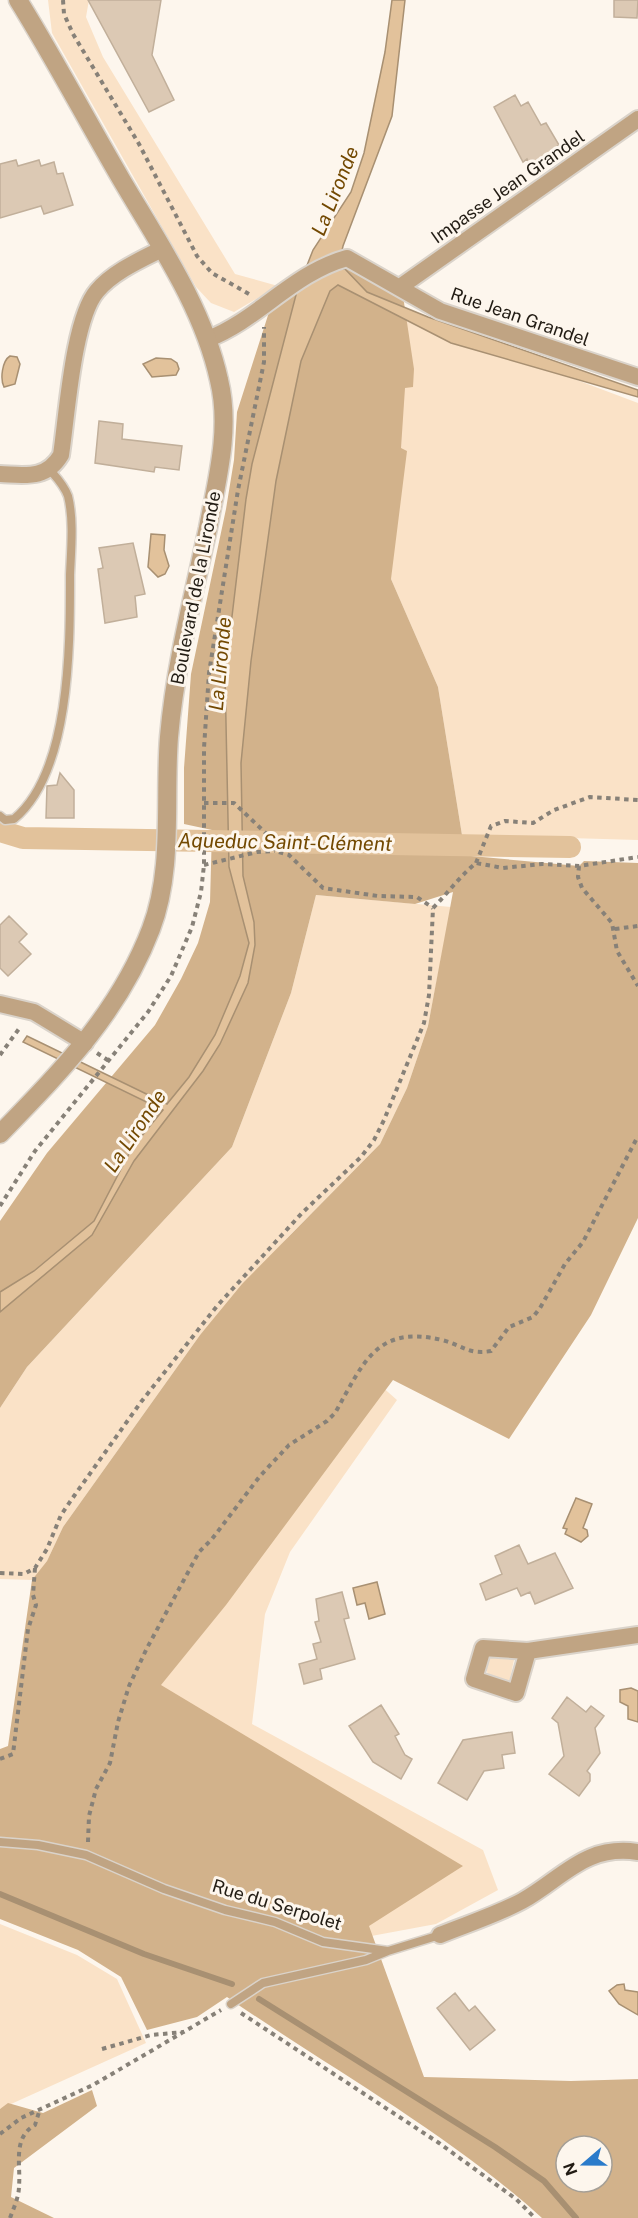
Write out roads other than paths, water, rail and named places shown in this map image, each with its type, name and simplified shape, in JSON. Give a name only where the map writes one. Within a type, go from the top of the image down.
[{"type":"street","name":"Boulevard de la Lironde","points":[[0,1134],[101,1023],[132,970],[151,929],[160,899],[167,828],[170,734],[178,669],[220,467],[224,408],[208,339],[162,249],[18,0]]},
{"type":"street","name":"Boulevard de la Lironde","points":[[34,0],[39,34]]},
{"type":"street","name":"Impasse Jean Grandel","points":[[400,287],[638,119]]},
{"type":"street","points":[[0,474],[35,476],[50,470],[61,456],[77,343],[95,292],[106,281],[162,249]]},
{"type":"street","name":"Rue Jean Grandel","points":[[208,339],[252,313],[290,285],[324,266],[347,258],[440,311],[638,378]]},
{"type":"street","points":[[0,1004],[34,1012],[85,1043]]},
{"type":"street","points":[[528,1651],[638,1635]]},
{"type":"street","name":"Rue du Serpolet","points":[[440,1935],[520,1901],[593,1854],[613,1851],[638,1852]]},
{"type":"lane","points":[[0,816],[5,820],[14,819],[34,798],[48,762],[63,703],[70,645],[70,520],[65,489],[50,470]]},
{"type":"lane","name":"Rue du Serpolet","points":[[0,1842],[38,1845],[86,1855],[174,1893],[225,1910],[274,1922],[323,1942],[388,1951],[440,1935]]},
{"type":"lane","points":[[231,2004],[263,1983],[348,1965],[388,1951]]},
{"type":"waterway","name":"Aqueduc Saint-Clément","points":[[0,831],[23,838],[570,847]]},
{"type":"waterway","points":[[0,1894],[144,1954],[232,1984]]},
{"type":"waterway","points":[[259,1999],[495,2147],[544,2181],[576,2218]]},
{"type":"water label","name":"La Lironde","points":[[335,191]]},
{"type":"water label","name":"La Lironde","points":[[220,664]]},
{"type":"water label","name":"La Lironde","points":[[135,1131]]}]
